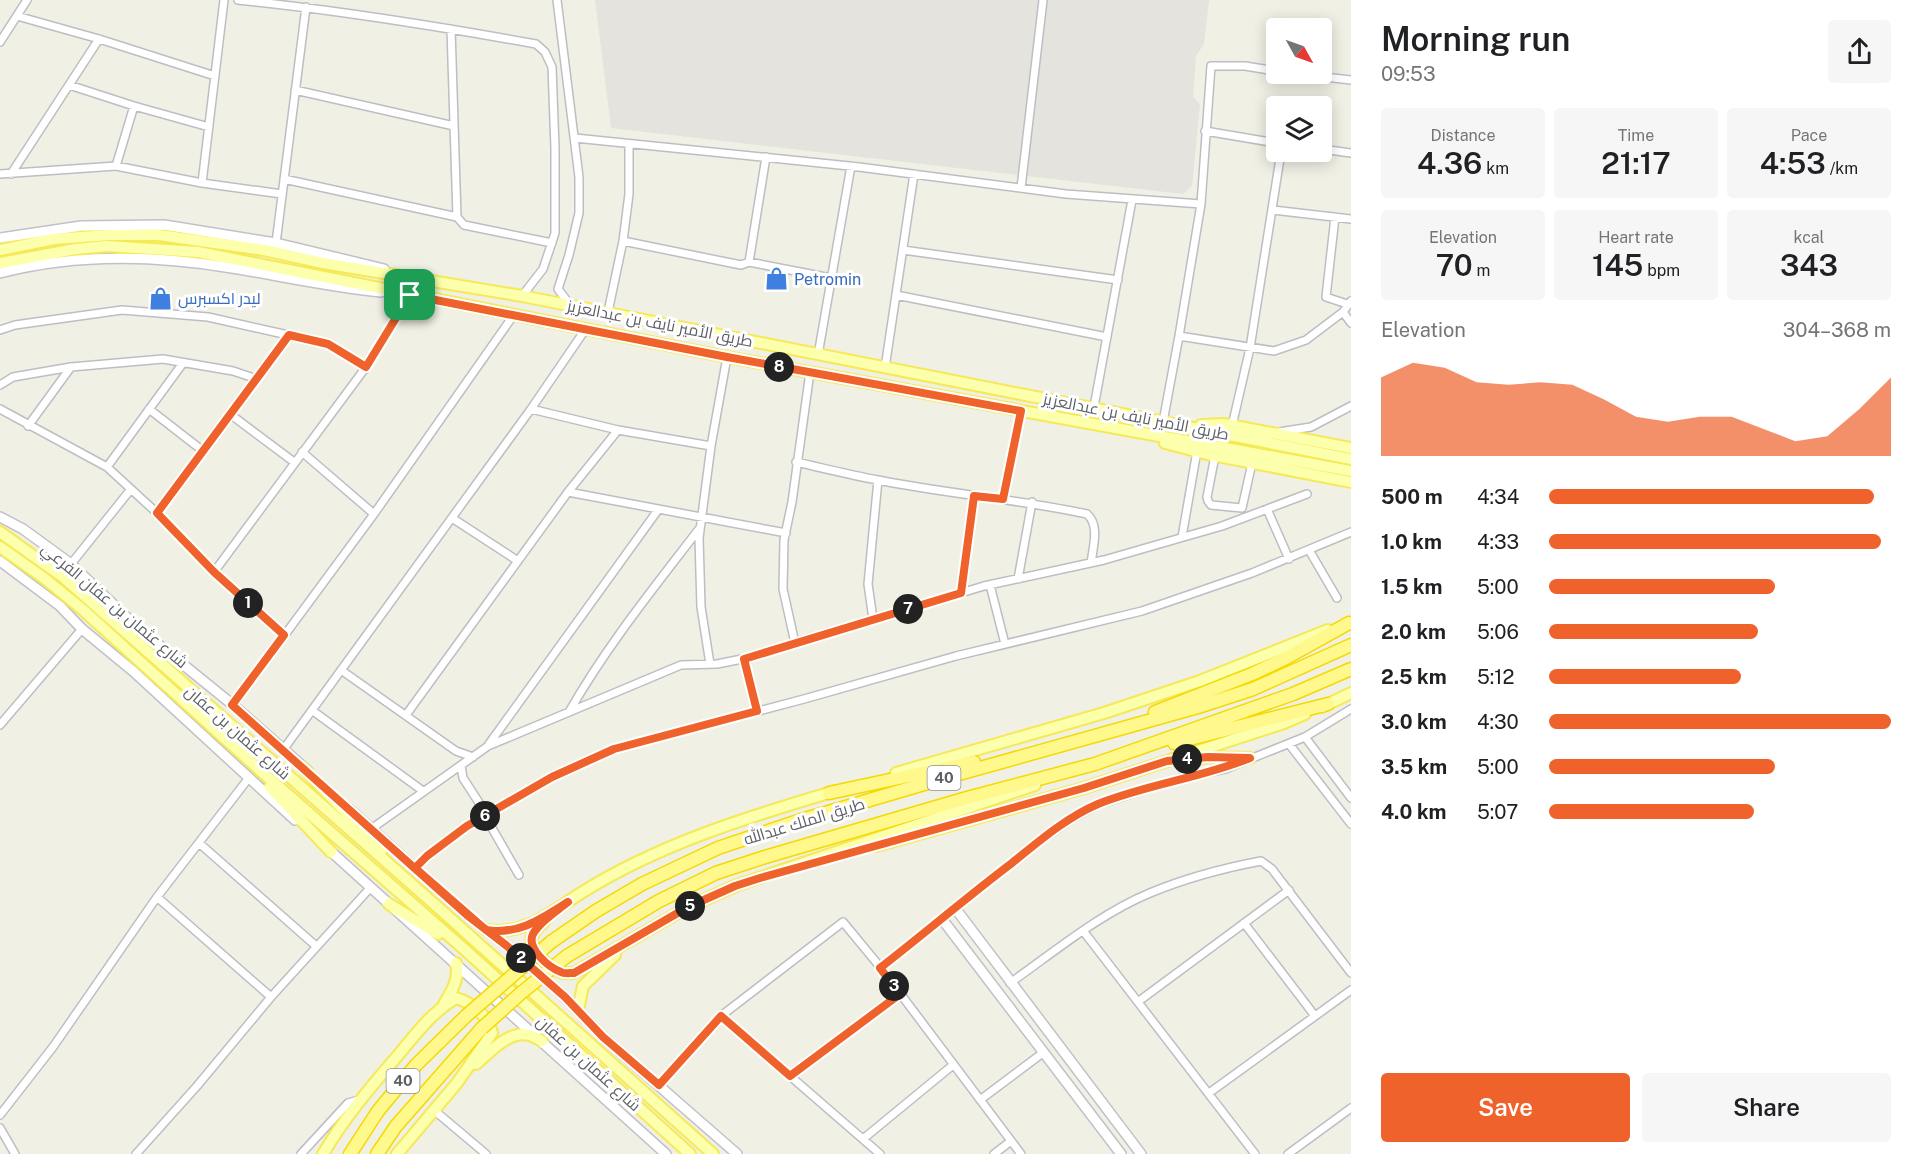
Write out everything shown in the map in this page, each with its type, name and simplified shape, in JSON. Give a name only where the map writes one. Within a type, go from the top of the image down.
[{"type":"highway","points":[[829,793],[1089,737],[1252,674],[1286,658],[1350,622]]},
{"type":"highway","name":"طريق الملك عبدالله","points":[[350,1154],[378,1112],[409,1074],[466,1016],[551,942],[596,911],[642,884],[718,848],[798,821],[1253,689],[1351,645]]},
{"type":"highway","name":"طريق الملك عبدالله","points":[[377,1154],[396,1126],[482,1029],[521,993],[567,956],[658,901],[717,873],[765,856],[1095,764],[1293,694],[1351,669]]},
{"type":"highway","points":[[1095,764],[1328,704]]},
{"type":"main road","points":[[0,238],[81,226],[164,225],[276,243],[415,278]]},
{"type":"main road","name":"طريق الأمير نايف بن عبدالعزيز","points":[[0,250],[82,236],[159,236],[264,250],[323,263],[608,312],[1351,459]]},
{"type":"main road","name":"طريق الأمير نايف بن عبدالعزيز","points":[[0,263],[76,249],[107,246],[198,252],[727,357],[1351,471]]},
{"type":"main road","points":[[0,273],[53,262],[101,257],[153,259],[229,267],[348,289],[410,295]]},
{"type":"main road","points":[[1177,425],[1232,426],[1351,448]]},
{"type":"main road","points":[[1122,430],[1215,456],[1351,482]]},
{"type":"main road","name":"شارع عثمان بن عفان الفرعي","points":[[0,517],[23,529],[71,564],[138,628],[284,750],[371,830],[507,946],[578,1010],[603,1037],[737,1154]]},
{"type":"main road","name":"شارع عثمان بن عفان","points":[[0,532],[63,577],[432,902],[713,1154]]},
{"type":"main road","name":"شارع عثمان بن عفان","points":[[0,547],[52,584],[464,949],[690,1154]]},
{"type":"main road","points":[[0,561],[60,606],[82,629],[133,671],[248,779],[456,963],[666,1154]]},
{"type":"main road","points":[[486,930],[513,931],[532,924],[609,876],[717,828],[1104,713],[1200,681],[1350,622]]},
{"type":"main road","points":[[760,878],[1084,788],[1284,723],[1351,693]]},
{"type":"main road","points":[[214,728],[332,852]]},
{"type":"main road","points":[[1167,761],[1208,757],[1250,758]]},
{"type":"main road","points":[[568,902],[537,928],[531,938],[533,948],[545,962],[562,973],[574,973],[688,907],[735,886],[1095,764]]},
{"type":"main road","points":[[302,767],[432,902]]},
{"type":"main road","points":[[389,904],[464,949]]},
{"type":"main road","points":[[955,909],[1141,1154]]},
{"type":"main road","points":[[942,919],[1121,1154]]},
{"type":"main road","points":[[578,1010],[583,986],[628,942]]},
{"type":"main road","points":[[443,1005],[457,978],[456,963]]},
{"type":"main road","points":[[323,1154],[335,1133],[424,1024],[443,1005],[456,998],[465,1000],[490,1025],[492,1034],[435,1111],[397,1154]]},
{"type":"main road","points":[[457,1083],[500,1043],[516,1035],[528,1034],[542,1041]]},
{"type":"street","points":[[0,42],[27,0]]},
{"type":"street","points":[[202,183],[224,0]]},
{"type":"street","points":[[238,0],[306,7],[451,28],[536,44],[545,52],[552,67],[555,233],[543,269],[522,296]]},
{"type":"street","points":[[557,0],[579,177],[579,213],[558,289],[571,306]]},
{"type":"street","points":[[1021,188],[1043,0]]},
{"type":"street","points":[[276,243],[306,7]]},
{"type":"street","points":[[17,16],[215,76]]},
{"type":"street","points":[[451,28],[457,217]]},
{"type":"street","points":[[11,174],[99,39]]},
{"type":"street","points":[[1163,422],[1201,204],[1211,66],[1266,69]]},
{"type":"street","points":[[1332,78],[1351,80]]},
{"type":"street","points":[[69,85],[209,128]]},
{"type":"street","points":[[295,90],[454,126]]},
{"type":"street","points":[[116,166],[134,106]]},
{"type":"street","points":[[1206,131],[1266,141]]},
{"type":"street","points":[[575,138],[851,166],[1132,200],[1201,204]]},
{"type":"street","points":[[608,312],[629,194],[629,144]]},
{"type":"street","points":[[1332,150],[1351,153]]},
{"type":"street","points":[[749,262],[766,158]]},
{"type":"street","points":[[1232,426],[1250,348],[1280,162]]},
{"type":"street","points":[[0,174],[116,166],[202,183],[282,194]]},
{"type":"street","points":[[818,355],[851,166]]},
{"type":"street","points":[[885,368],[914,174]]},
{"type":"street","points":[[284,179],[457,217],[464,225],[552,243]]},
{"type":"street","points":[[1094,407],[1132,200]]},
{"type":"street","points":[[1273,210],[1351,219]]},
{"type":"street","points":[[1179,336],[1274,351],[1306,340],[1342,312],[1349,302],[1326,297],[1335,217]]},
{"type":"street","points":[[622,241],[741,265],[749,262],[831,278]]},
{"type":"street","points":[[903,250],[1118,280]]},
{"type":"street","points":[[214,572],[366,367],[410,295]]},
{"type":"street","points":[[896,295],[1107,337]]},
{"type":"street","points":[[0,330],[15,325],[122,310],[208,317],[328,344],[366,367]]},
{"type":"street","points":[[1342,312],[1351,323]]},
{"type":"street","points":[[232,705],[374,513],[513,316]]},
{"type":"street","points":[[284,750],[531,409],[585,330]]},
{"type":"street","points":[[157,513],[289,335]]},
{"type":"street","points":[[710,664],[701,607],[699,538],[711,447],[727,357]]},
{"type":"street","points":[[0,385],[13,377],[71,367],[163,359],[233,371],[257,379]]},
{"type":"street","points":[[107,468],[183,363]]},
{"type":"street","points":[[28,426],[71,367]]},
{"type":"street","points":[[795,643],[783,589],[786,532],[810,372]]},
{"type":"street","points":[[1270,433],[1311,427],[1351,406]]},
{"type":"street","points":[[0,409],[107,468],[157,513],[214,572],[284,635]]},
{"type":"street","points":[[149,409],[203,451]]},
{"type":"street","points":[[531,409],[618,430],[711,447]]},
{"type":"street","points":[[1003,499],[1021,411]]},
{"type":"street","points":[[230,414],[294,462]]},
{"type":"street","points":[[406,715],[568,492],[618,430]]},
{"type":"street","points":[[1182,537],[1197,451]]},
{"type":"street","points":[[302,452],[374,513]]},
{"type":"street","points":[[1215,456],[1207,496],[1211,505],[1242,508],[1252,463]]},
{"type":"street","points":[[796,462],[878,480],[974,496],[1032,502],[1087,514],[1093,519],[1095,529],[1091,563]]},
{"type":"street","points":[[873,619],[867,584],[878,480]]},
{"type":"street","points":[[71,564],[131,489]]},
{"type":"street","points":[[568,492],[702,519],[786,532]]},
{"type":"street","points":[[371,830],[488,746],[681,665],[744,659],[961,593],[1091,563],[1222,526],[1307,494]]},
{"type":"street","points":[[961,593],[974,496]]},
{"type":"street","points":[[1018,579],[1032,502]]},
{"type":"street","points":[[1267,509],[1289,559]]},
{"type":"street","points":[[488,746],[658,510]]},
{"type":"street","points":[[452,518],[518,561]]},
{"type":"street","points":[[569,712],[590,675],[616,638],[701,527]]},
{"type":"street","points":[[415,868],[467,826],[552,777],[614,749],[1005,644],[1142,610],[1289,559],[1351,532]]},
{"type":"street","points":[[1309,550],[1337,598]]},
{"type":"street","points":[[990,585],[1005,644]]},
{"type":"street","points":[[0,725],[82,629]]},
{"type":"street","points":[[744,659],[757,711]]},
{"type":"street","points":[[341,670],[456,751],[473,757]]},
{"type":"street","points":[[880,968],[1029,849],[1073,818],[1097,805],[1181,778],[1225,769],[1289,744],[1351,709]]},
{"type":"street","points":[[313,711],[423,791]]},
{"type":"street","points":[[1305,737],[1351,798]]},
{"type":"street","points":[[1289,744],[1351,824]]},
{"type":"street","points":[[461,766],[463,778],[519,875]]},
{"type":"street","points":[[0,1115],[52,1047],[157,897],[248,779]]},
{"type":"street","points":[[199,843],[316,946]]},
{"type":"street","points":[[1010,983],[1109,914],[1150,893],[1222,868],[1261,861],[1272,869],[1289,890],[1351,973]]},
{"type":"street","points":[[136,1154],[197,1086],[271,997],[371,887]]},
{"type":"street","points":[[1139,1001],[1289,890]]},
{"type":"street","points":[[157,897],[271,997]]},
{"type":"street","points":[[659,1085],[721,1016],[843,922],[1021,1154]]},
{"type":"street","points":[[1244,923],[1315,1016]]},
{"type":"street","points":[[1084,932],[1256,1154]]},
{"type":"street","points":[[1209,1094],[1351,990]]},
{"type":"street","points":[[790,1076],[900,994]]},
{"type":"street","points":[[721,1016],[880,1154]]},
{"type":"street","points":[[980,1100],[1044,1052]]},
{"type":"street","points":[[863,1139],[954,1065]]},
{"type":"street","points":[[301,1154],[348,1103],[362,1099]]},
{"type":"street","points":[[1288,1154],[1351,1108]]},
{"type":"street","points":[[435,1111],[486,1154]]},
{"type":"street","points":[[0,1128],[15,1154]]},
{"type":"street","points":[[994,1154],[1011,1141]]},
{"type":"shaded area","points":[[595,0],[1209,0],[1204,44],[1196,56],[1193,97],[1200,104],[1192,186],[1183,194],[611,128]]},
{"type":"place","name":"Petromin","points":[[776,279]]},
{"type":"place","name":"ليدر اكسبرس","points":[[160,298]]},
{"type":"route","points":[[410,295],[366,367],[328,344],[289,335],[157,513],[214,572],[284,635],[232,705],[467,915],[486,930],[507,946],[565,997],[603,1037],[659,1085],[721,1016],[790,1076],[900,994],[880,968],[1029,849],[1073,818],[1097,805],[1136,791],[1181,778],[1225,769],[1250,758],[1208,757],[1167,761],[1084,788],[760,878],[735,886],[688,907],[574,973],[562,973],[545,962],[533,948],[531,938],[537,928],[568,902],[532,924],[513,931],[486,930],[415,868],[467,826],[552,777],[614,749],[757,711],[744,659],[961,593],[974,496],[1003,499],[1021,411],[410,295]]}]
